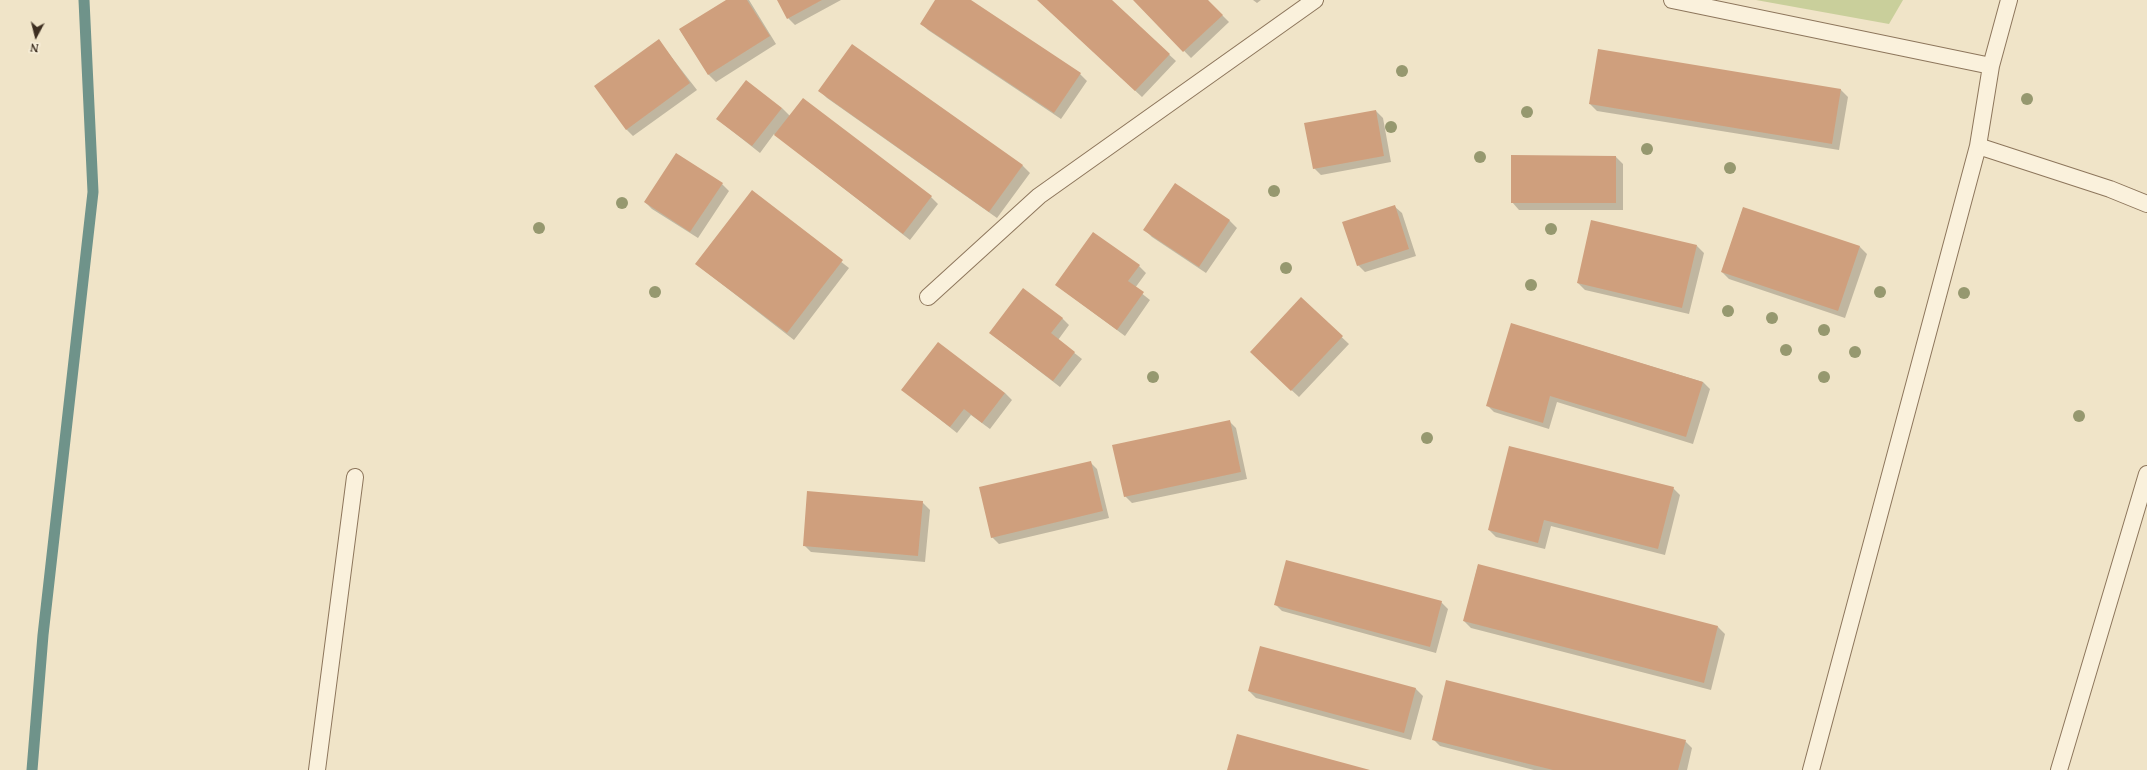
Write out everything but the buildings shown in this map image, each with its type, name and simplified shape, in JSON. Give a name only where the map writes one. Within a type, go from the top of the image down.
[{"type":"lane","points":[[928,297],[1039,196],[1315,0]]},
{"type":"lane","points":[[1672,0],[1991,66]]},
{"type":"lane","points":[[1811,770],[1978,146],[1991,66],[2009,0]]},
{"type":"lane","points":[[1978,146],[2110,189],[2147,204]]},
{"type":"lane","points":[[2059,770],[2147,474]]},
{"type":"lane","points":[[316,770],[355,477]]},
{"type":"green space","points":[[1756,0],[1903,0],[1889,24]]},
{"type":"waterway","points":[[32,770],[43,635],[93,192],[84,0]]}]
